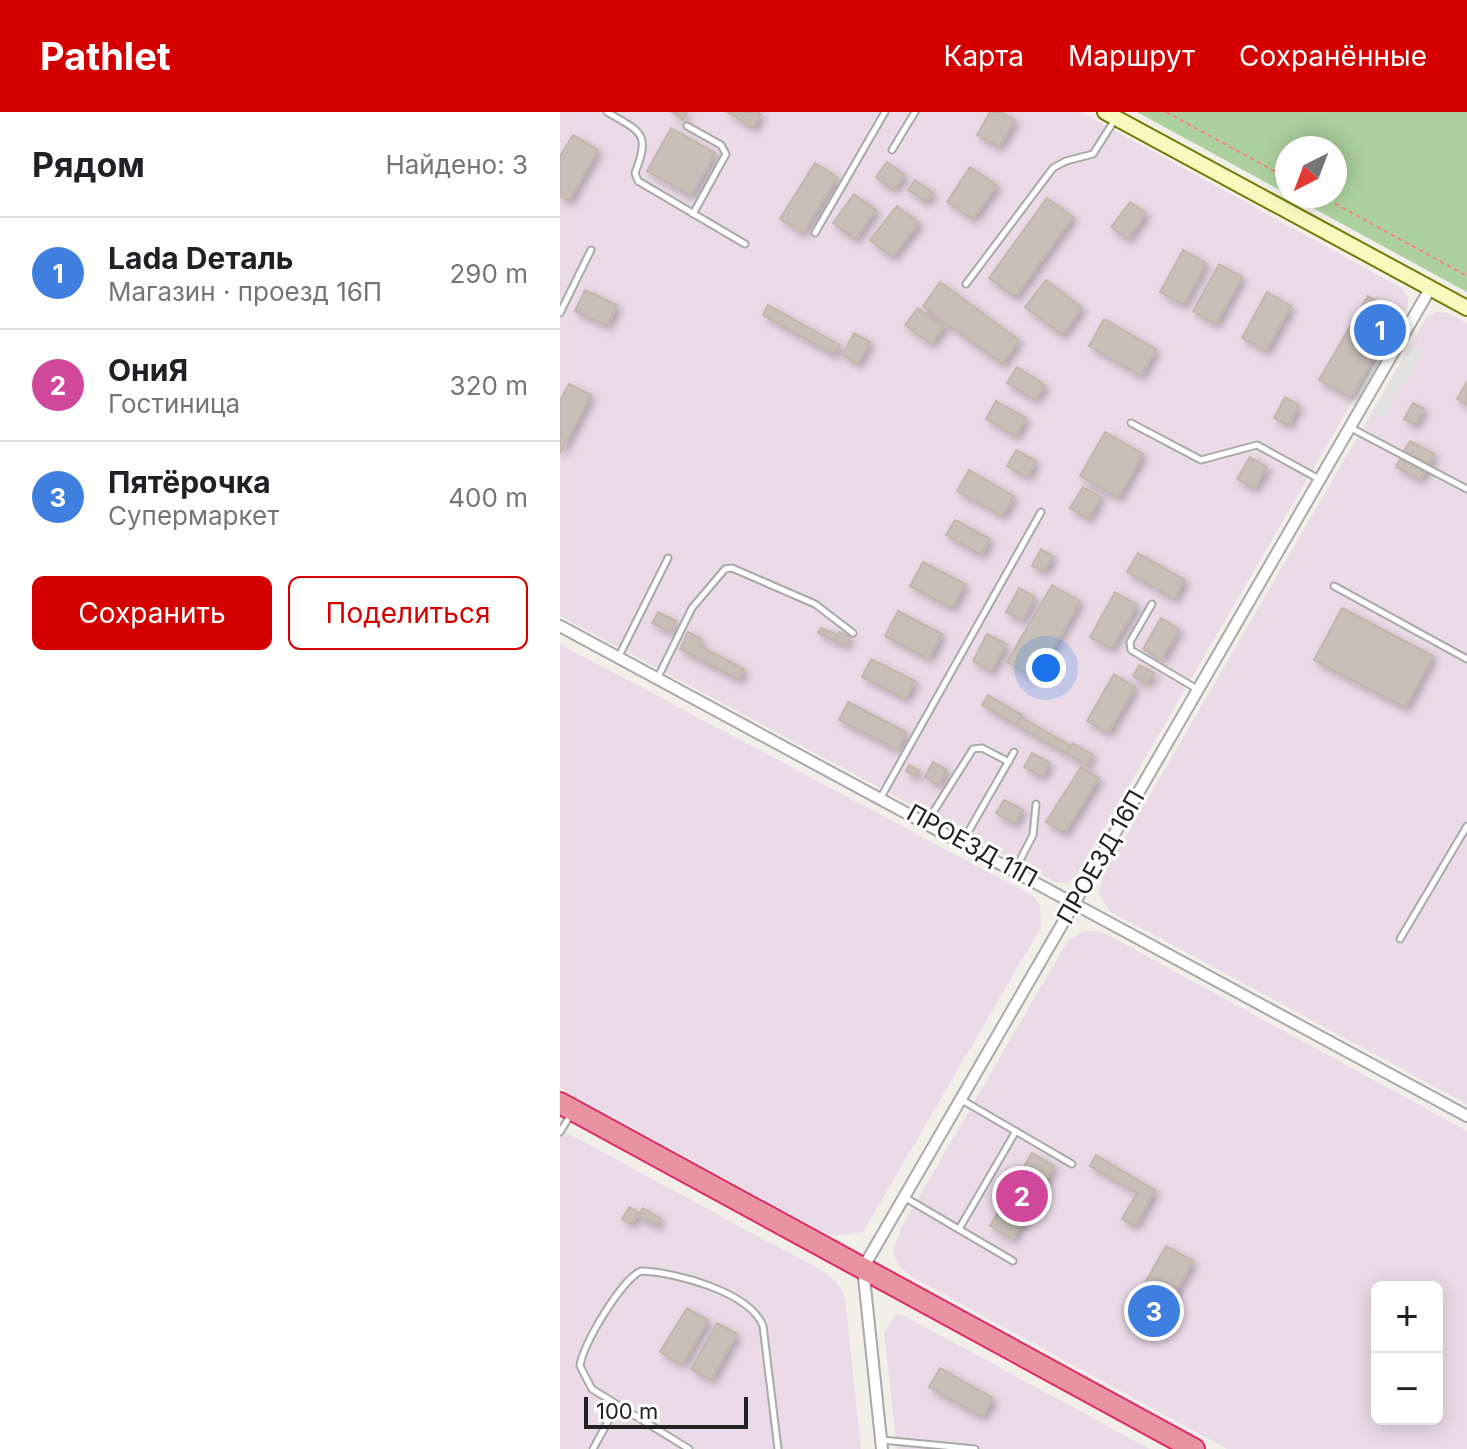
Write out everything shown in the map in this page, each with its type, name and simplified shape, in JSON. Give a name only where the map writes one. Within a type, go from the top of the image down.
[{"type":"highway","points":[[567,1107],[1194,1449]]},
{"type":"main road","points":[[1111,115],[1467,308]]},
{"type":"street","name":"ПРОЕЗД 16П","points":[[863,1268],[1430,289]]},
{"type":"street","name":"ПРОЕЗД 11П","points":[[560,626],[1467,1116]]},
{"type":"street","points":[[863,1268],[882,1444]]},
{"type":"lane","points":[[607,112],[632,126],[644,141],[644,151],[635,173],[638,181],[745,244]]},
{"type":"lane","points":[[815,233],[885,112]]},
{"type":"lane","points":[[892,150],[915,112]]},
{"type":"lane","points":[[966,284],[1053,168],[1093,154],[1111,115]]},
{"type":"lane","points":[[687,126],[721,145],[726,154],[693,214]]},
{"type":"lane","points":[[560,313],[591,250]]},
{"type":"lane","points":[[1131,423],[1201,460],[1257,445],[1319,480]]},
{"type":"lane","points":[[1350,427],[1467,489]]},
{"type":"lane","points":[[881,797],[1041,512]]},
{"type":"lane","points":[[618,657],[668,558]]},
{"type":"lane","points":[[658,678],[692,608],[725,569],[732,568],[815,604],[853,633]]},
{"type":"lane","points":[[1334,586],[1467,659]]},
{"type":"lane","points":[[1152,604],[1130,642],[1131,650],[1198,689]]},
{"type":"lane","points":[[927,822],[973,749],[982,748],[1009,762]]},
{"type":"lane","points":[[963,841],[1014,752]]},
{"type":"lane","points":[[1015,870],[1033,835],[1036,804]]},
{"type":"lane","points":[[1400,939],[1467,826]]},
{"type":"lane","points":[[960,1099],[1072,1164]]},
{"type":"lane","points":[[560,1132],[567,1107]]},
{"type":"lane","points":[[959,1229],[1016,1131]]},
{"type":"lane","points":[[904,1197],[1013,1261]]},
{"type":"lane","points":[[689,1449],[592,1389],[584,1379],[581,1356],[634,1274],[652,1271],[687,1278],[716,1289],[750,1308],[760,1319],[778,1449]]},
{"type":"lane","points":[[593,1449],[617,1405]]},
{"type":"lane","points":[[882,1444],[975,1449]]},
{"type":"path","points":[[1166,112],[1275,171]]},
{"type":"path","points":[[1343,208],[1467,276]]},
{"type":"shaded area","points":[[560,112],[1081,112],[1402,288],[1408,298],[1408,306],[1077,875],[1067,883],[1055,882],[560,616]]},
{"type":"shaded area","points":[[1436,312],[1448,313],[1467,323],[1467,1104],[1111,912],[1099,895],[1102,877],[1427,317]]},
{"type":"shaded area","points":[[1412,345],[1423,351],[1384,418],[1373,412]]},
{"type":"shaded area","points":[[560,644],[1033,896],[1040,905],[1041,927],[863,1232],[831,1236],[560,1088]]},
{"type":"shaded area","points":[[1093,931],[1106,934],[1467,1131],[1467,1449],[1227,1449],[912,1277],[899,1266],[893,1252],[901,1228],[1068,940],[1080,933]]},
{"type":"shaded area","points":[[560,1129],[826,1273],[838,1284],[845,1298],[861,1449],[560,1449]]},
{"type":"shaded area","points":[[896,1314],[903,1315],[1150,1449],[897,1449],[884,1332]]},
{"type":"green space","points":[[1137,112],[1467,112],[1467,292],[1313,208],[1347,208],[1347,136],[1275,136],[1275,187]]},
{"type":"building","points":[[672,112],[687,112],[683,120]]},
{"type":"building","points":[[727,112],[757,112],[761,114],[753,128]]},
{"type":"building","points":[[990,112],[1001,112],[1015,120],[999,147],[977,135]]},
{"type":"building","points":[[671,128],[715,153],[691,196],[647,171]]},
{"type":"building","points":[[573,135],[598,150],[569,201],[560,196],[560,156]]},
{"type":"building","points":[[887,162],[905,175],[893,190],[876,177]]},
{"type":"building","points":[[815,163],[837,177],[803,233],[780,219]]},
{"type":"building","points":[[970,167],[997,185],[973,219],[947,202]]},
{"type":"building","points":[[915,180],[933,193],[926,202],[908,190]]},
{"type":"building","points":[[854,194],[876,210],[855,239],[833,223]]},
{"type":"building","points":[[1047,198],[1073,217],[1015,297],[989,278]]},
{"type":"building","points":[[1130,202],[1146,213],[1128,239],[1111,227]]},
{"type":"building","points":[[897,206],[919,223],[892,257],[870,240]]},
{"type":"building","points":[[1183,250],[1206,263],[1183,305],[1160,292]]},
{"type":"building","points":[[1219,264],[1242,277],[1216,324],[1193,311]]},
{"type":"building","points":[[1046,280],[1082,308],[1062,335],[1025,307]]},
{"type":"building","points":[[940,282],[1019,340],[1002,364],[923,306]]},
{"type":"building","points":[[585,290],[617,305],[607,326],[575,311]]},
{"type":"building","points":[[1267,292],[1291,306],[1266,351],[1242,338]]},
{"type":"building","points":[[1368,296],[1388,308],[1378,324],[1389,330],[1351,398],[1319,380]]},
{"type":"building","points":[[768,305],[840,345],[834,355],[763,315]]},
{"type":"building","points":[[918,308],[944,327],[931,344],[905,325]]},
{"type":"building","points":[[1104,319],[1156,349],[1141,376],[1089,346]]},
{"type":"building","points":[[854,333],[870,342],[858,364],[842,355]]},
{"type":"building","points":[[1017,367],[1045,385],[1035,400],[1007,383]]},
{"type":"building","points":[[1467,382],[1467,405],[1457,399]]},
{"type":"building","points":[[569,384],[591,395],[560,454],[560,400]]},
{"type":"building","points":[[1285,397],[1299,405],[1288,425],[1274,418]]},
{"type":"building","points":[[996,401],[1026,418],[1016,436],[986,419]]},
{"type":"building","points":[[1413,403],[1424,409],[1415,425],[1404,419]]},
{"type":"building","points":[[1105,432],[1143,454],[1118,498],[1080,476]]},
{"type":"building","points":[[1410,441],[1434,454],[1429,464],[1404,451]]},
{"type":"building","points":[[1016,450],[1036,461],[1027,477],[1007,466]]},
{"type":"building","points":[[1404,451],[1429,464],[1425,471],[1400,459]]},
{"type":"building","points":[[1250,457],[1267,467],[1254,489],[1237,479]]},
{"type":"building","points":[[1400,459],[1425,471],[1420,480],[1396,467]]},
{"type":"building","points":[[969,470],[1014,496],[1002,516],[957,491]]},
{"type":"building","points":[[1083,487],[1101,497],[1088,519],[1070,508]]},
{"type":"building","points":[[955,520],[990,539],[981,555],[946,535]]},
{"type":"building","points":[[1041,549],[1053,556],[1044,572],[1032,566]]},
{"type":"building","points":[[1138,553],[1185,580],[1174,599],[1127,572]]},
{"type":"building","points":[[923,562],[965,584],[952,608],[910,586]]},
{"type":"building","points":[[1052,585],[1080,601],[1035,679],[1007,662]]},
{"type":"building","points":[[1019,588],[1035,597],[1022,621],[1006,612]]},
{"type":"building","points":[[1115,592],[1137,605],[1111,649],[1090,637]]},
{"type":"building","points":[[1342,608],[1433,656],[1405,708],[1314,660]]},
{"type":"building","points":[[898,611],[942,634],[928,659],[885,636]]},
{"type":"building","points":[[658,612],[676,621],[670,632],[652,623]]},
{"type":"building","points":[[1161,618],[1179,629],[1161,660],[1143,649]]},
{"type":"building","points":[[821,628],[838,635],[835,641],[818,633]]},
{"type":"building","points":[[688,632],[701,639],[698,645],[744,669],[739,680],[680,649]]},
{"type":"building","points":[[839,632],[850,637],[846,646],[835,641]]},
{"type":"building","points":[[987,634],[1006,644],[991,671],[973,661]]},
{"type":"building","points":[[871,659],[915,681],[905,699],[862,677]]},
{"type":"building","points":[[1139,665],[1154,673],[1147,684],[1133,676]]},
{"type":"building","points":[[1114,674],[1135,687],[1108,733],[1087,721]]},
{"type":"building","points":[[988,695],[1022,715],[1016,725],[982,705]]},
{"type":"building","points":[[848,702],[906,732],[897,750],[839,720]]},
{"type":"building","points":[[1021,717],[1071,746],[1067,754],[1016,725]]},
{"type":"building","points":[[1073,743],[1093,755],[1086,765],[1067,754]]},
{"type":"building","points":[[1032,753],[1050,763],[1042,777],[1024,767]]},
{"type":"building","points":[[933,762],[947,770],[938,785],[925,777]]},
{"type":"building","points":[[909,765],[920,771],[916,777],[906,771]]},
{"type":"building","points":[[1081,767],[1099,778],[1064,833],[1046,822]]},
{"type":"building","points":[[1004,800],[1023,810],[1014,824],[996,813]]},
{"type":"building","points":[[1032,1153],[1054,1166],[1013,1239],[990,1226]]},
{"type":"building","points":[[1096,1155],[1155,1190],[1135,1226],[1122,1219],[1137,1193],[1090,1166]]},
{"type":"building","points":[[629,1207],[638,1212],[631,1224],[622,1219]]},
{"type":"building","points":[[643,1208],[661,1219],[657,1226],[638,1216]]},
{"type":"building","points":[[1166,1246],[1193,1261],[1158,1323],[1131,1307]]},
{"type":"building","points":[[687,1308],[708,1320],[682,1365],[660,1352]]},
{"type":"building","points":[[717,1323],[737,1334],[711,1380],[691,1369]]},
{"type":"building","points":[[940,1368],[993,1398],[982,1417],[929,1387]]},
{"type":"place","name":"Lada Dеталь","points":[[1380,330]]},
{"type":"place","name":"ОниЯ","points":[[1022,1196]]},
{"type":"place","name":"Пятёрочка","points":[[1154,1311]]}]
